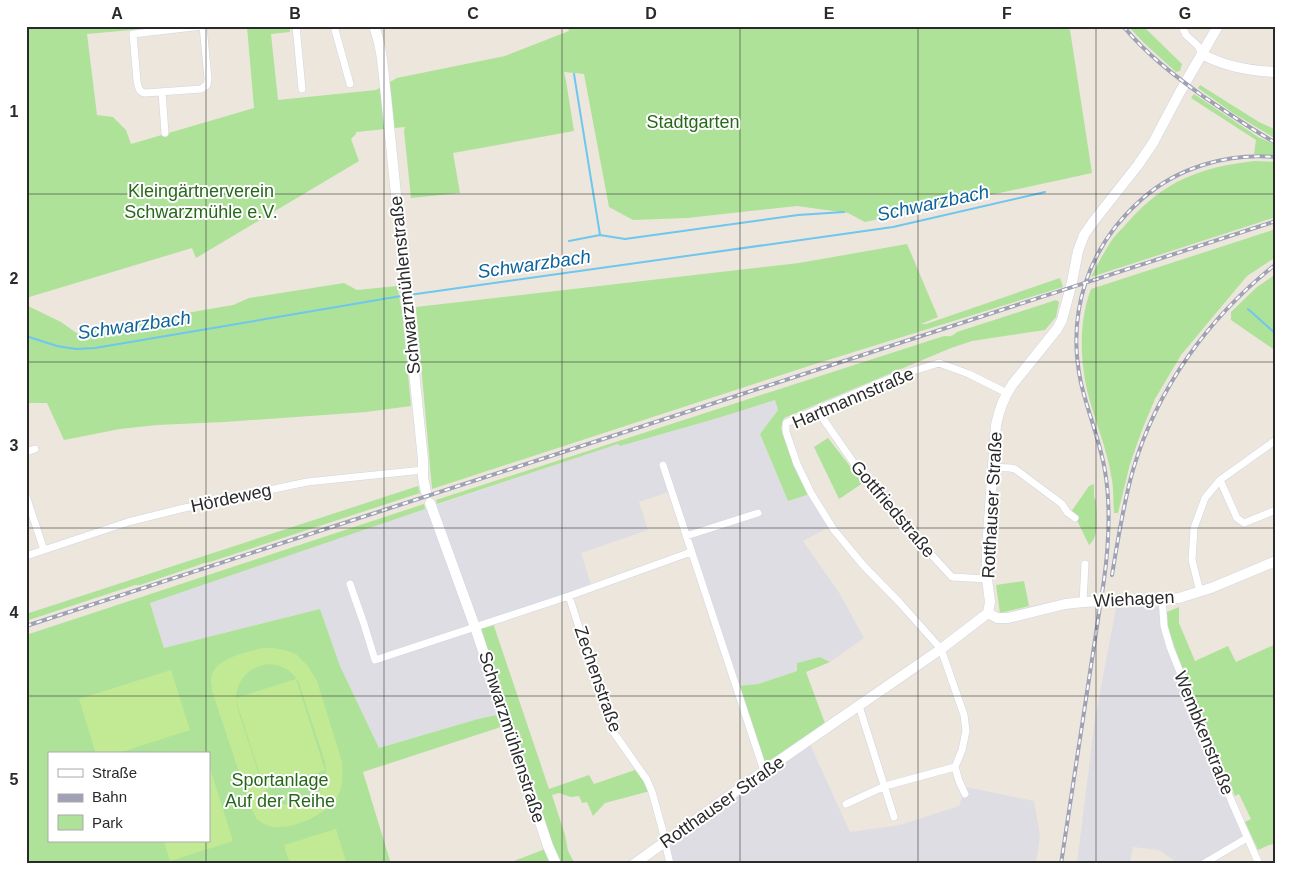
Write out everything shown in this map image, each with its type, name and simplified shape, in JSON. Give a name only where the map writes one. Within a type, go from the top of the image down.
[{"type":"main road","name":"Schwarzmühlenstraße","points":[[366,26],[384,79]]},
{"type":"main road","name":"Schwarzmühlenstraße","points":[[374,26],[384,66],[426,492]]},
{"type":"main road","name":"Rotthauser Straße","points":[[634,864],[764,771],[941,649],[988,613],[990,602],[987,579],[987,548],[998,414],[1012,385],[1062,320],[1078,251],[1084,235],[1148,150],[1218,26]]},
{"type":"main road","points":[[1202,54],[1212,60],[1232,65],[1276,72]]},
{"type":"main road","name":"Schwarzmühlenstraße","points":[[430,503],[475,627],[548,846],[556,864]]},
{"type":"main road","name":"Wiehagen","points":[[988,613],[997,618],[1008,618],[1065,604],[1179,598],[1200,592],[1276,561]]},
{"type":"main road","name":"Schwarzmühlenstraße","points":[[548,846],[551,864]]},
{"type":"street","points":[[203,26],[207,85],[201,89],[141,92],[138,88],[133,34],[203,26]]},
{"type":"street","points":[[296,26],[302,89]]},
{"type":"street","points":[[334,26],[350,84]]},
{"type":"street","points":[[1182,26],[1186,35],[1198,46],[1202,54]]},
{"type":"street","points":[[162,92],[165,133]]},
{"type":"street","name":"Hartmannstraße","points":[[941,649],[863,565],[834,530],[797,464],[786,432],[786,423],[891,378],[939,363],[968,374],[1007,394]]},
{"type":"street","name":"Gottfriedstraße","points":[[817,410],[858,469],[905,526],[952,577],[987,579]]},
{"type":"street","points":[[1200,592],[1192,560],[1194,528],[1205,498],[1220,480],[1276,440]]},
{"type":"street","points":[[26,452],[35,449]]},
{"type":"street","points":[[663,465],[764,771]]},
{"type":"street","points":[[993,467],[1015,469],[1062,504],[1066,512],[1075,518]]},
{"type":"street","name":"Hördeweg","points":[[26,556],[146,517],[307,482],[423,470]]},
{"type":"street","points":[[1220,480],[1237,518],[1244,523],[1276,510]]},
{"type":"street","points":[[26,496],[44,550]]},
{"type":"street","points":[[686,536],[758,512]]},
{"type":"street","points":[[350,584],[375,660],[569,596],[691,552]]},
{"type":"street","points":[[1083,602],[1085,564]]},
{"type":"street","name":"Zechenstraße","points":[[569,596],[612,730],[647,780],[662,828],[670,864]]},
{"type":"street","name":"Wembkenstraße","points":[[1162,599],[1164,626],[1170,647],[1259,864]]},
{"type":"street","points":[[941,649],[964,715],[966,732],[962,750],[955,767],[965,794]]},
{"type":"street","points":[[859,706],[894,817]]},
{"type":"street","points":[[846,804],[885,786],[955,767]]},
{"type":"street","points":[[1203,864],[1247,838]]},
{"type":"shaded area","points":[[775,400],[778,410],[760,434],[788,501],[810,494],[831,526],[803,541],[840,594],[864,638],[830,662],[820,657],[797,663],[797,671],[758,684],[737,686],[688,537],[757,514],[760,510],[687,534],[672,491],[639,502],[648,530],[581,553],[592,587],[477,625],[501,714],[379,748],[340,666],[320,609],[164,648],[150,602],[619,443],[620,446]]},
{"type":"shaded area","points":[[1160,606],[1161,625],[1245,837],[1201,864],[1179,864],[1159,850],[1133,847],[1130,864],[1077,864],[1095,719],[1116,608]]},
{"type":"shaded area","points":[[809,742],[850,832],[900,825],[959,806],[966,787],[1034,801],[1040,836],[1036,864],[672,864],[666,843]]},
{"type":"green space","points":[[26,26],[176,26],[87,34],[97,115],[113,117],[126,130],[131,144],[254,108],[247,27],[289,26],[290,32],[271,34],[278,100],[376,90],[397,78],[505,56],[569,31],[567,26],[1062,26],[1070,30],[1092,173],[865,222],[848,213],[797,206],[687,218],[633,220],[609,207],[584,74],[564,72],[574,131],[453,153],[460,193],[411,198],[405,127],[356,132],[351,139],[359,161],[196,258],[192,248],[26,298]]},
{"type":"green space","points":[[1128,26],[1143,26],[1182,64],[1180,71],[1176,72]]},
{"type":"green space","points":[[1200,85],[1259,122],[1276,130],[1276,139],[1233,113],[1198,88]]},
{"type":"green space","points":[[1194,94],[1258,137],[1276,145],[1276,156],[1254,154],[1256,140],[1191,98]]},
{"type":"green space","points":[[1255,161],[1276,162],[1276,217],[1091,277],[1102,255],[1114,238],[1155,196],[1184,178],[1200,172],[1217,167]]},
{"type":"green space","points":[[1276,229],[1276,257],[1247,276],[1181,355],[1155,399],[1130,464],[1118,513],[1114,513],[1113,484],[1104,446],[1089,398],[1082,357],[1082,329],[1091,289]]},
{"type":"green space","points":[[907,244],[938,317],[921,324],[926,324],[1060,278],[1063,287],[812,365],[432,489],[416,307],[799,263]]},
{"type":"green space","points":[[1276,274],[1276,351],[1231,320],[1231,312],[1257,287]]},
{"type":"green space","points":[[344,283],[357,290],[397,286],[402,311],[411,406],[366,412],[157,425],[120,429],[64,440],[47,403],[26,403],[26,305],[61,322],[78,334],[233,305],[249,298]]},
{"type":"green space","points":[[1056,300],[1059,302],[1056,317],[1045,330],[972,341],[951,348],[784,418],[781,428],[810,494],[788,501],[760,434],[778,410],[775,400],[620,446],[618,444],[437,504],[436,500],[944,336],[951,336],[957,332]]},
{"type":"green space","points":[[828,438],[863,483],[839,499],[814,447]]},
{"type":"green space","points":[[1094,484],[1097,525],[1095,537],[1089,545],[1074,514],[1071,512],[1089,486]]},
{"type":"green space","points":[[418,486],[420,493],[26,621],[26,614]]},
{"type":"green space","name":"Sportanlage Auf der Reihe","points":[[424,504],[425,509],[150,603],[164,648],[320,609],[340,666],[379,748],[501,714],[504,726],[363,772],[391,864],[26,864],[26,635]]},
{"type":"green space","points":[[1024,581],[1029,606],[1000,613],[996,585]]},
{"type":"green space","points":[[1179,607],[1179,623],[1195,661],[1228,646],[1236,662],[1276,644],[1276,844],[1258,850],[1245,822],[1251,819],[1239,794],[1235,796],[1193,700],[1168,628],[1167,612]]},
{"type":"green space","points":[[493,623],[549,789],[589,775],[594,784],[638,769],[650,791],[605,803],[593,816],[587,802],[582,803],[579,796],[571,797],[559,793],[552,795],[565,835],[568,851],[575,864],[558,864],[476,628]]},
{"type":"green space","points":[[262,648],[272,648],[296,654],[308,666],[317,681],[342,762],[341,786],[336,799],[329,806],[321,813],[299,824],[276,827],[266,825],[257,819],[250,805],[212,691],[211,679],[217,666],[239,654]],"holes":[[[269,664],[283,667],[296,679],[236,698],[242,679],[250,671],[262,665]],[[296,679],[299,683],[325,762],[326,775],[322,786],[315,795],[306,802],[296,805],[285,804],[275,800],[265,790],[325,770]],[[236,700],[265,789],[259,777],[240,717]]]},
{"type":"green space","points":[[820,657],[830,662],[806,672],[826,726],[765,768],[737,686],[758,684],[797,671],[797,663]]},
{"type":"green space","points":[[171,670],[190,730],[121,752],[95,752],[79,699]]},
{"type":"green space","points":[[210,768],[233,841],[170,861],[164,842],[210,842]]},
{"type":"green space","points":[[336,829],[346,862],[341,864],[290,864],[284,845]]},
{"type":"green space","points":[[548,848],[551,864],[506,864]]},
{"type":"waterway","points":[[574,74],[600,235]]},
{"type":"waterway","name":"Schwarzbach","points":[[409,295],[893,227],[1045,192]]},
{"type":"waterway","points":[[569,241],[600,235],[625,239],[798,215],[844,212]]},
{"type":"waterway","name":"Schwarzbach","points":[[26,336],[57,346],[76,349],[95,348],[401,296]]},
{"type":"waterway","name":"Schwarzbach","points":[[1248,309],[1276,334]]},
{"type":"railway","points":[[1123,26],[1151,55],[1182,81],[1276,143]]},
{"type":"railway","points":[[1061,864],[1104,580],[1108,539],[1109,512],[1105,471],[1081,383],[1077,357],[1079,306],[1086,282],[1095,259],[1123,218],[1142,199],[1171,178],[1204,164],[1222,160],[1240,157],[1276,157]]},
{"type":"railway","points":[[26,626],[1276,221]]},
{"type":"railway","points":[[1112,575],[1129,483],[1143,440],[1156,411],[1188,356],[1208,331],[1229,307],[1276,264]]},
{"type":"park label","name":"Stadtgarten","points":[[693,122]]},
{"type":"park label","name":"Kleingärtnerverein Schwarzmühle e.V.","points":[[201,201]]}]
